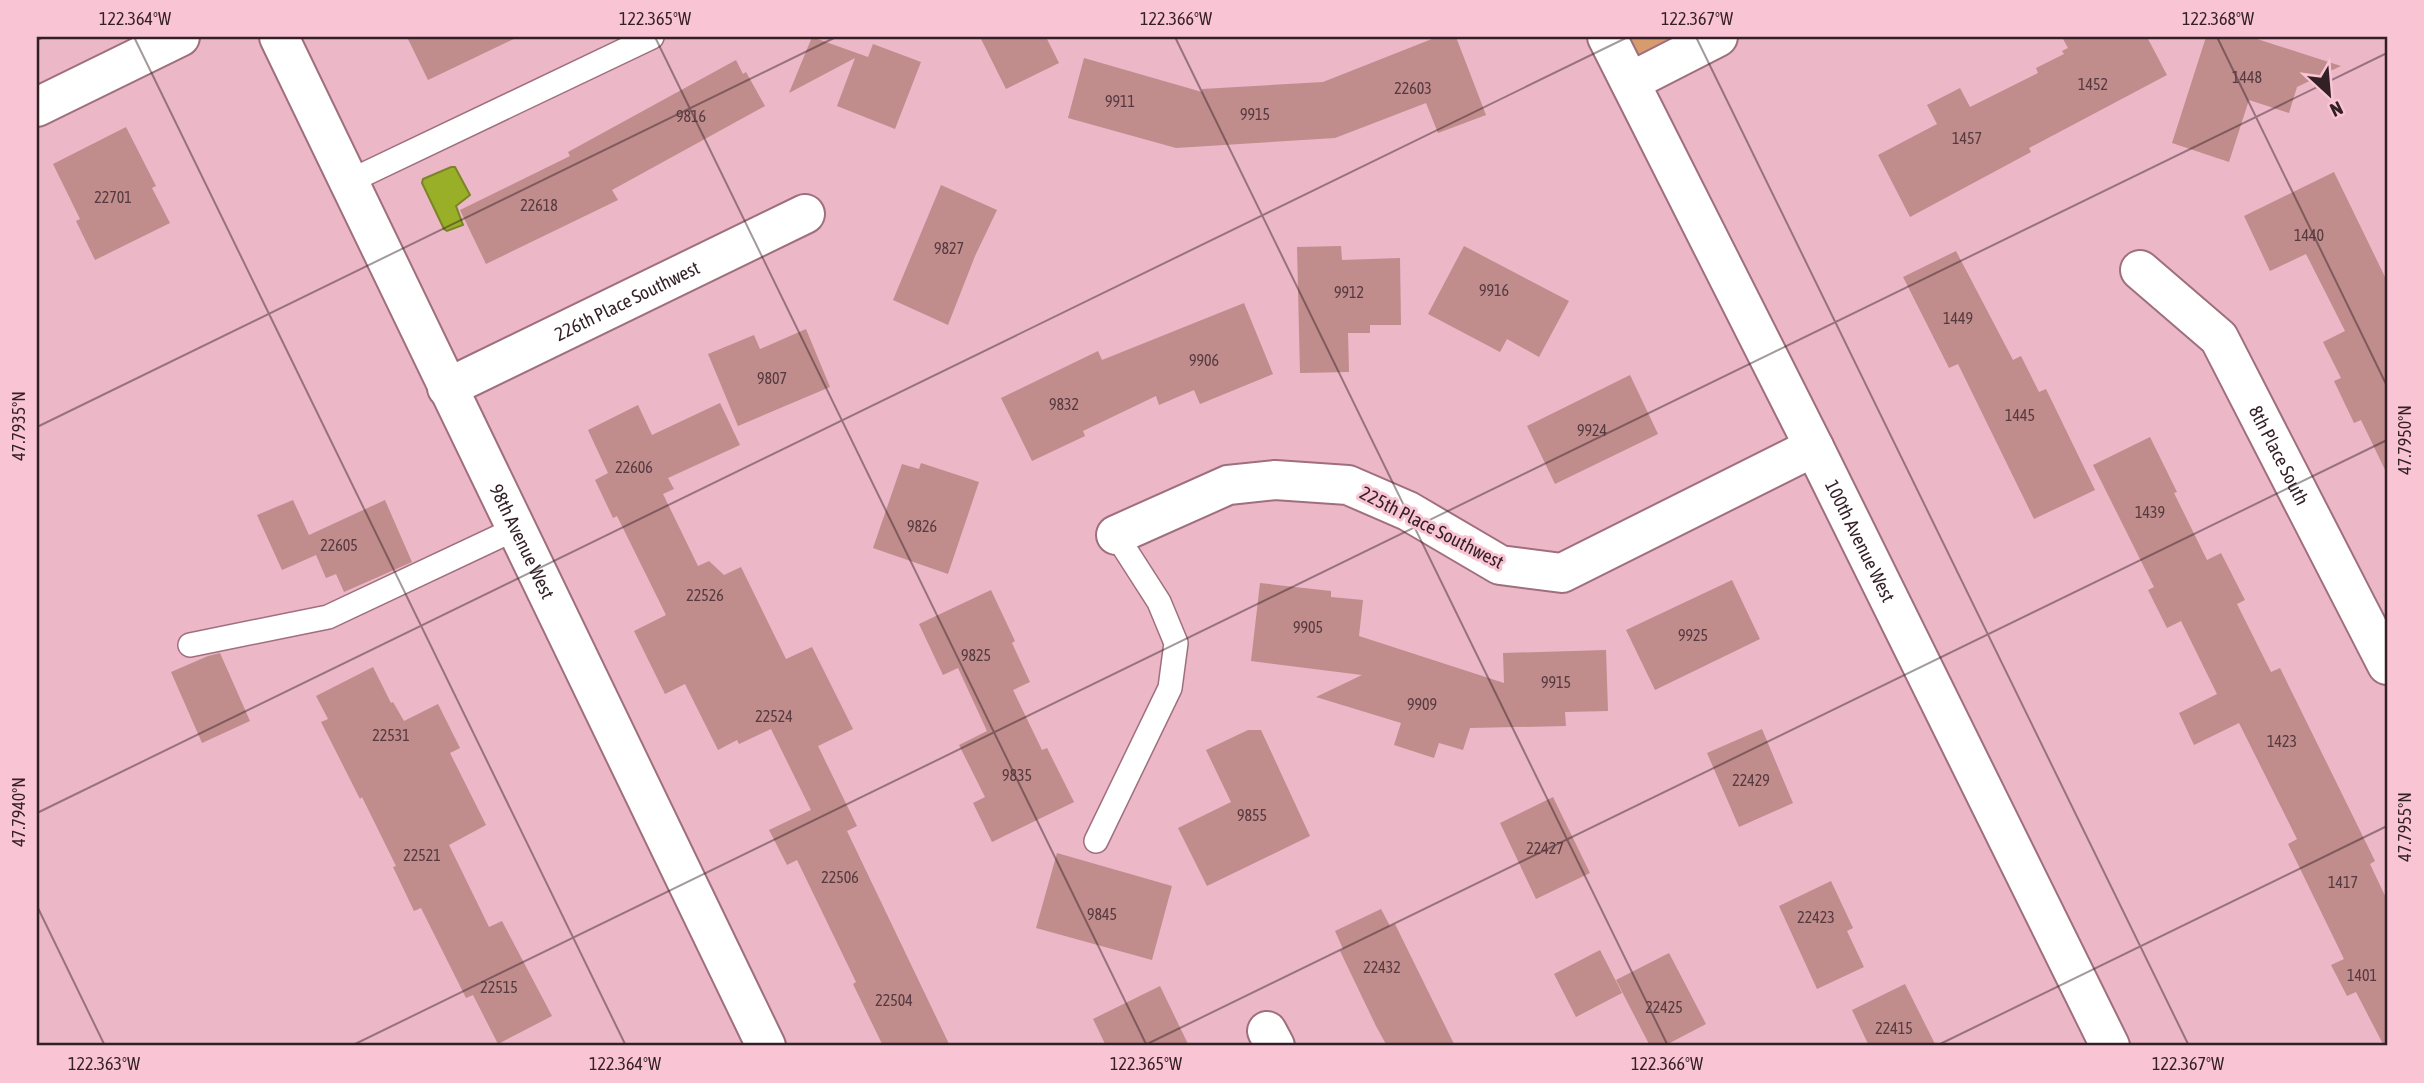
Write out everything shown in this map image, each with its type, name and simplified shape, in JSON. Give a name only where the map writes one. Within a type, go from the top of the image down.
[{"type":"street","points":[[37,107],[180,37]]},
{"type":"street","name":"98th Avenue West","points":[[279,37],[766,1046]]},
{"type":"street","name":"100th Avenue West","points":[[1607,37],[1814,447],[2110,1046]]},
{"type":"street","points":[[1630,82],[1718,37]]},
{"type":"street","name":"226th Place Southwest","points":[[447,388],[805,214]]},
{"type":"street","name":"8th Place South","points":[[2140,270],[2219,338],[2387,665]]},
{"type":"street","name":"225th Place Southwest","points":[[1116,535],[1228,485],[1275,480],[1348,485],[1408,511],[1500,565],[1562,573],[1814,447]]},
{"type":"lane","points":[[348,182],[652,37]]},
{"type":"lane","points":[[190,645],[328,617],[515,530]]},
{"type":"lane","points":[[1096,841],[1170,688],[1176,643],[1159,602],[1116,535]]},
{"type":"shaded area","points":[[1608,37],[1718,37],[1630,82]]},
{"type":"shaded area","points":[[455,167],[470,195],[456,206],[463,225],[447,231],[422,183],[423,179]]},
{"type":"building","points":[[407,37],[518,37],[428,80]]},
{"type":"building","points":[[812,37],[868,57],[873,44],[921,62],[895,129],[837,106],[855,58],[789,93]]},
{"type":"building","points":[[980,37],[1046,37],[1059,63],[1006,89]]},
{"type":"building","points":[[1437,37],[1456,37],[1486,115],[1438,133],[1426,103],[1335,138],[1176,148],[1068,118],[1084,58],[1202,92],[1202,89],[1323,82]]},
{"type":"building","points":[[2062,37],[2147,37],[2167,75],[2029,148],[2031,152],[1910,217],[1878,155],[1937,124],[1927,105],[1960,88],[1970,107],[2038,73],[2036,68],[2064,54],[2062,51],[2068,48]]},
{"type":"building","points":[[2206,37],[2251,37],[2341,66],[2297,87],[2289,113],[2249,100],[2229,162],[2172,143]]},
{"type":"building","points":[[736,60],[765,106],[612,190],[618,200],[486,264],[460,210],[570,156],[568,152]]},
{"type":"building","points":[[126,127],[156,186],[152,188],[170,223],[95,260],[76,221],[80,219],[53,164]]},
{"type":"building","points":[[2334,172],[2387,281],[2387,474],[2361,420],[2354,423],[2334,381],[2341,378],[2323,342],[2345,331],[2306,254],[2270,271],[2244,216]]},
{"type":"building","points":[[941,185],[997,210],[975,256],[948,325],[893,300]]},
{"type":"building","points":[[1341,246],[1342,260],[1400,258],[1401,325],[1370,325],[1370,333],[1348,333],[1349,372],[1300,373],[1297,247]]},
{"type":"building","points":[[1464,246],[1569,301],[1539,357],[1507,339],[1500,352],[1428,314]]},
{"type":"building","points":[[1956,251],[2013,360],[2021,356],[2039,392],[2046,389],[2095,490],[2034,519],[1958,364],[1949,368],[1903,277]]},
{"type":"building","points":[[1244,303],[1273,374],[1200,404],[1194,390],[1159,405],[1156,396],[1083,431],[1085,436],[1032,461],[1001,398],[1098,351],[1102,360]]},
{"type":"building","points":[[806,329],[830,387],[738,426],[708,354],[754,335],[760,349]]},
{"type":"building","points":[[1630,375],[1658,434],[1555,484],[1527,426]]},
{"type":"building","points":[[720,403],[740,445],[668,478],[674,489],[663,494],[698,566],[709,561],[724,575],[741,567],[786,659],[812,647],[853,729],[818,746],[857,826],[847,831],[950,1046],[883,1046],[853,984],[856,982],[797,860],[787,865],[769,830],[811,810],[771,729],[739,744],[737,740],[718,750],[685,684],[665,694],[634,631],[666,615],[617,516],[613,518],[595,480],[608,473],[588,430],[638,405],[652,435]]},
{"type":"building","points":[[2150,437],[2207,560],[2221,553],[2245,600],[2237,604],[2271,672],[2280,668],[2375,861],[2370,864],[2387,900],[2387,1046],[2384,1046],[2356,992],[2347,996],[2331,965],[2344,959],[2288,844],[2297,839],[2239,723],[2194,745],[2179,713],[2217,694],[2181,621],[2167,628],[2148,590],[2154,587],[2093,465]]},
{"type":"building","points":[[921,463],[979,482],[948,574],[873,548],[902,464],[919,469]]},
{"type":"building","points":[[293,500],[309,535],[385,500],[412,562],[344,592],[336,574],[326,578],[316,555],[282,570],[257,515]]},
{"type":"building","points":[[1732,580],[1760,639],[1655,690],[1626,630]]},
{"type":"building","points":[[1260,583],[1331,591],[1331,597],[1363,600],[1359,636],[1504,683],[1503,653],[1606,650],[1608,711],[1565,712],[1566,726],[1470,728],[1463,750],[1439,743],[1434,758],[1394,745],[1401,723],[1316,697],[1362,675],[1251,661]]},
{"type":"building","points":[[991,590],[1015,641],[1012,643],[1030,682],[1013,690],[1042,750],[1047,748],[1074,802],[992,842],[973,803],[985,797],[959,745],[987,731],[958,668],[943,675],[919,624]]},
{"type":"building","points":[[220,653],[250,721],[202,743],[171,672]]},
{"type":"building","points":[[373,667],[391,703],[393,702],[404,721],[438,704],[460,748],[450,753],[486,825],[449,845],[489,927],[502,921],[552,1016],[498,1044],[473,995],[466,998],[421,908],[414,911],[393,867],[396,866],[321,722],[328,719],[316,696]]},
{"type":"building","points":[[1762,729],[1793,803],[1739,827],[1707,753]]},
{"type":"building","points":[[1248,730],[1261,730],[1310,836],[1207,886],[1178,828],[1231,802],[1206,750]]},
{"type":"building","points":[[1553,797],[1590,873],[1536,899],[1500,823]]},
{"type":"building","points":[[1057,853],[1172,886],[1152,960],[1036,928]]},
{"type":"building","points":[[1831,881],[1853,928],[1847,931],[1864,967],[1817,989],[1779,906]]},
{"type":"building","points":[[1381,909],[1390,926],[1395,924],[1455,1046],[1387,1046],[1376,1026],[1340,951],[1343,949],[1335,931]]},
{"type":"building","points":[[1600,950],[1622,993],[1576,1017],[1554,974]]},
{"type":"building","points":[[1669,953],[1706,1024],[1664,1046],[1650,1046],[1616,980]]},
{"type":"building","points":[[1905,984],[1936,1046],[1869,1046],[1852,1010]]},
{"type":"building","points":[[1160,986],[1189,1046],[1106,1046],[1093,1019]]}]
